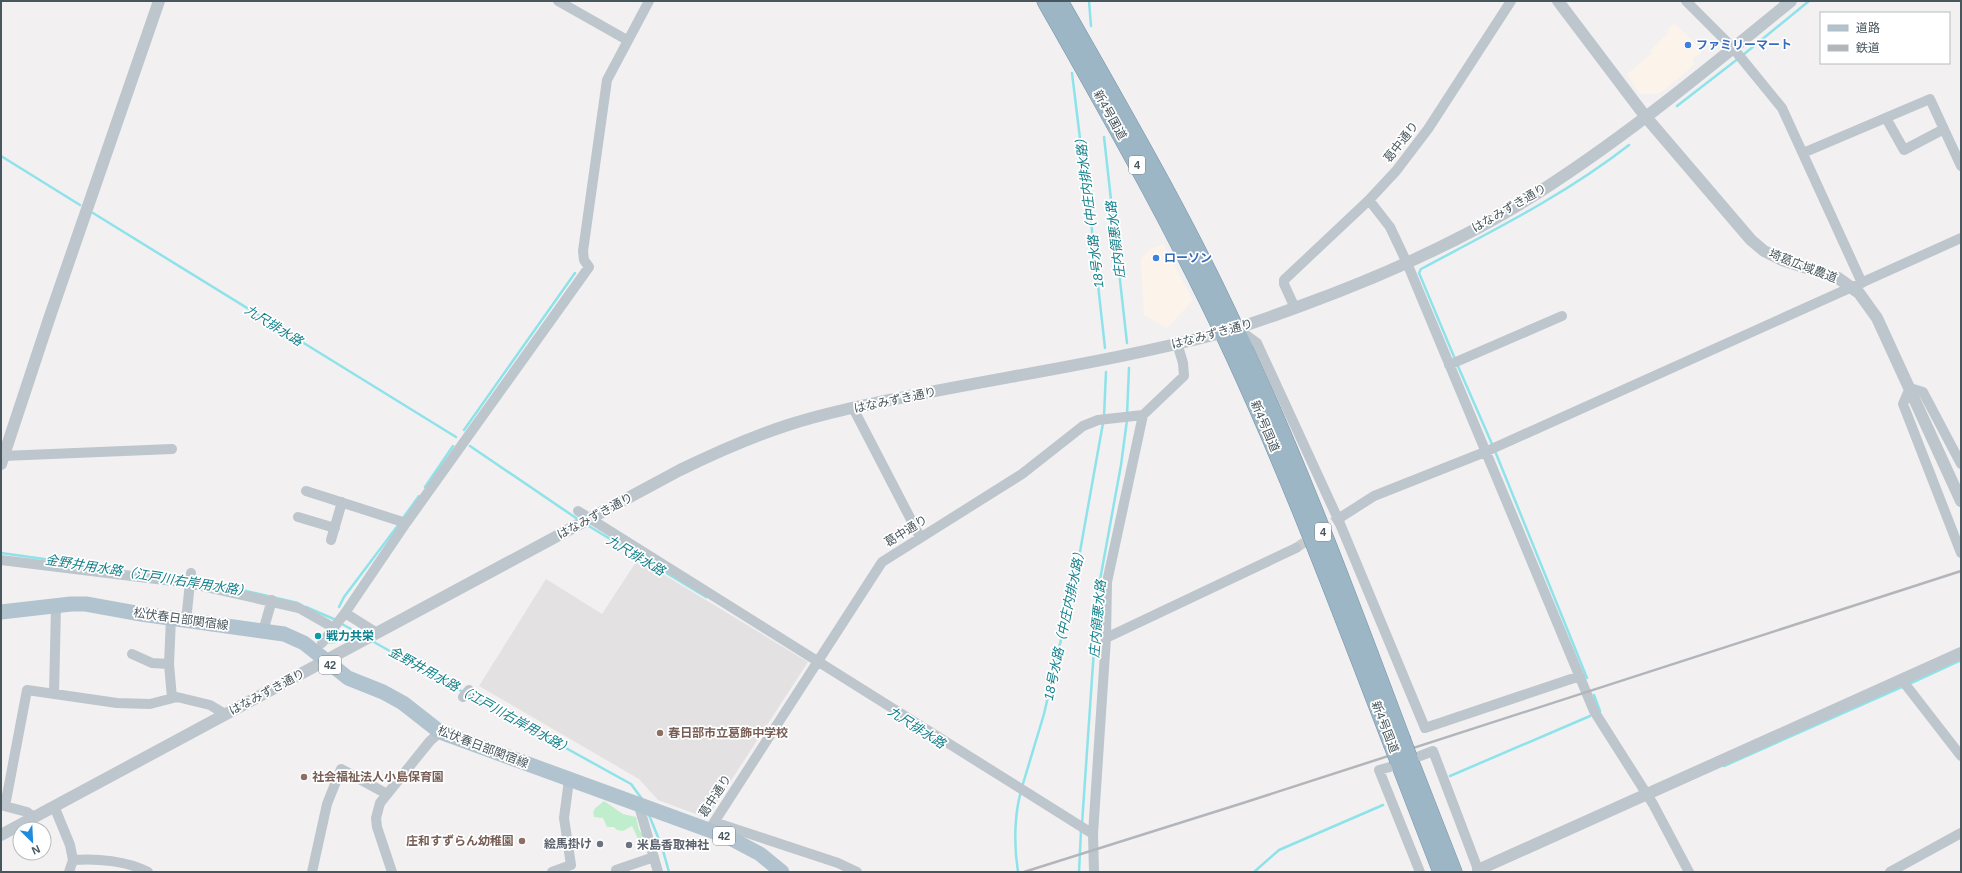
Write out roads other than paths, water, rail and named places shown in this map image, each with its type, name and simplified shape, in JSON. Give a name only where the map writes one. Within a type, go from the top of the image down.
[{"type":"highway","name":"新4号国道","points":[[1045,1],[1229,330],[1288,446],[1339,573],[1441,872]]},
{"type":"highway","name":"新4号国道","points":[[1060,1],[1168,193],[1229,330]]},
{"type":"highway","name":"新4号国道","points":[[1404,760],[1454,872]]},
{"type":"main road","name":"松伏春日部関宿線","points":[[1,612],[86,604],[186,621],[263,631],[296,638],[348,678],[399,700],[440,732],[639,806],[711,826],[760,854],[782,872]]},
{"type":"street","points":[[159,1],[5,439],[2,460],[172,449]]},
{"type":"street","points":[[558,1],[627,40]]},
{"type":"street","points":[[322,643],[339,622],[406,523],[589,267],[584,260],[583,251],[604,93],[611,71],[650,1]]},
{"type":"street","name":"葛中通り","points":[[1295,308],[1284,284],[1287,277],[1369,200],[1396,171],[1428,129],[1511,1]]},
{"type":"street","name":"埼葛広域農道","points":[[1558,1],[1645,116],[1751,240],[1764,251],[1782,260],[1857,285],[1860,293],[1877,318],[1961,501]]},
{"type":"street","points":[[1686,1],[1735,50],[1782,108],[1803,153],[1857,285]]},
{"type":"street","name":"はなみずき通り","points":[[1,835],[324,660],[680,470],[742,442],[788,425],[853,408],[1117,358],[1229,330],[1339,292],[1407,262],[1519,204],[1603,148],[1735,50],[1791,1]]},
{"type":"street","points":[[1803,153],[1930,99],[1961,166]]},
{"type":"street","points":[[1886,118],[1904,150],[1944,129]]},
{"type":"street","points":[[1369,200],[1390,227],[1407,262],[1594,711],[1647,794],[1689,872]]},
{"type":"street","points":[[1338,519],[1374,496],[1485,452],[1961,238]]},
{"type":"street","points":[[1449,365],[1562,316]]},
{"type":"street","points":[[1229,330],[1258,343],[1338,519],[1425,728],[1580,676]]},
{"type":"street","points":[[1094,872],[1090,832],[1106,638],[1107,582],[1143,415],[1184,376],[1183,363],[1177,343]]},
{"type":"street","points":[[1960,461],[1923,392],[1910,388],[1902,404],[1961,553]]},
{"type":"street","points":[[853,408],[920,537]]},
{"type":"street","name":"葛中通り","points":[[711,826],[817,660],[882,562],[1022,474],[1083,426],[1098,420],[1143,415]]},
{"type":"street","points":[[306,491],[406,523]]},
{"type":"street","points":[[331,540],[342,502]]},
{"type":"street","points":[[578,511],[585,521],[817,660],[1033,798],[1090,832]]},
{"type":"street","points":[[298,517],[335,528]]},
{"type":"street","points":[[1106,638],[1296,548]]},
{"type":"street","points":[[1,560],[190,579],[272,600],[377,633]]},
{"type":"street","points":[[186,621],[190,579]]},
{"type":"street","points":[[263,631],[272,600]]},
{"type":"street","points":[[54,694],[56,606]]},
{"type":"street","points":[[171,618],[169,664],[172,698]]},
{"type":"street","points":[[1420,872],[1379,770],[1404,760],[1434,751],[1476,871],[1961,653]]},
{"type":"street","points":[[132,654],[152,663],[169,664]]},
{"type":"street","points":[[1902,680],[1961,756]]},
{"type":"street","points":[[34,817],[27,812],[3,806],[27,690],[116,703],[150,704],[177,697],[210,705],[225,714]]},
{"type":"street","points":[[392,872],[377,827],[376,818],[380,803],[430,741],[440,732]]},
{"type":"street","points":[[312,872],[327,804],[341,769],[387,794]]},
{"type":"street","points":[[552,872],[571,865],[564,818],[569,780]]},
{"type":"street","points":[[54,806],[70,845],[73,860],[69,872]]},
{"type":"street","points":[[639,806],[658,872]]},
{"type":"street","points":[[711,826],[838,863],[857,872]]},
{"type":"street","points":[[1890,872],[1961,833]]},
{"type":"street","points":[[616,870],[654,856]]},
{"type":"street","points":[[73,860],[116,863],[140,868],[148,872]]},
{"type":"waterway","name":"庄内領悪水路","points":[[1089,1],[1091,26]]},
{"type":"waterway","points":[[1743,55],[1809,1]]},
{"type":"waterway","points":[[1677,106],[1739,58]]},
{"type":"waterway","name":"18号水路（中庄内排水路）","points":[[1072,73],[1083,163],[1086,176],[1105,348]]},
{"type":"waterway","name":"庄内領悪水路","points":[[1104,137],[1127,343]]},
{"type":"waterway","points":[[1455,359],[1419,273],[1421,269],[1528,212],[1605,163],[1629,145]]},
{"type":"waterway","name":"九尺排水路","points":[[1,156],[80,205]]},
{"type":"waterway","name":"九尺排水路","points":[[93,213],[456,437]]},
{"type":"waterway","points":[[464,430],[575,273]]},
{"type":"waterway","points":[[1457,364],[1492,444]]},
{"type":"waterway","name":"庄内領悪水路","points":[[1127,415],[1129,368]]},
{"type":"waterway","name":"18号水路（中庄内排水路）","points":[[1104,416],[1106,372]]},
{"type":"waterway","name":"庄内領悪水路","points":[[1082,824],[1098,591],[1121,465],[1127,420]]},
{"type":"waterway","name":"18号水路（中庄内排水路）","points":[[1022,787],[1044,714],[1076,574],[1103,423]]},
{"type":"waterway","points":[[425,487],[453,446]]},
{"type":"waterway","name":"九尺排水路","points":[[470,446],[579,520]]},
{"type":"waterway","points":[[1495,451],[1587,678]]},
{"type":"waterway","points":[[403,518],[419,496]]},
{"type":"waterway","points":[[339,607],[344,597],[399,524]]},
{"type":"waterway","name":"九尺排水路","points":[[587,525],[706,597]]},
{"type":"waterway","name":"金野井用水路（江戸川右岸用水路）","points":[[1,553],[123,570]]},
{"type":"waterway","name":"金野井用水路（江戸川右岸用水路）","points":[[211,583],[298,603]]},
{"type":"waterway","name":"金野井用水路（江戸川右岸用水路）","points":[[306,607],[336,620]]},
{"type":"waterway","name":"金野井用水路（江戸川右岸用水路）","points":[[340,623],[364,636]]},
{"type":"waterway","name":"金野井用水路（江戸川右岸用水路）","points":[[372,641],[463,692]]},
{"type":"waterway","points":[[1909,684],[1961,660]]},
{"type":"waterway","points":[[1724,766],[1904,686]]},
{"type":"waterway","name":"金野井用水路（江戸川右岸用水路）","points":[[468,694],[631,784],[642,799]]},
{"type":"waterway","points":[[1594,695],[1600,711]]},
{"type":"waterway","points":[[1450,776],[1590,716]]},
{"type":"waterway","name":"九尺排水路","points":[[918,730],[937,742]]},
{"type":"waterway","name":"18号水路（中庄内排水路）","points":[[1018,872],[1015,832],[1021,791]]},
{"type":"waterway","points":[[1254,872],[1279,850],[1383,805]]},
{"type":"waterway","name":"金野井用水路（江戸川右岸用水路）","points":[[649,815],[662,847],[669,872]]},
{"type":"waterway","name":"庄内領悪水路","points":[[1079,872],[1081,831]]},
{"type":"tunnel","points":[[1296,548],[1338,519]]},
{"type":"railway","points":[[1024,872],[1243,803],[1961,571]]},
{"type":"place","name":"ファミリーマート","points":[[1688,45]]},
{"type":"place","name":"ローソン","points":[[1156,258]]},
{"type":"place","name":"戦力共栄","points":[[318,636]]},
{"type":"place","name":"春日部市立葛飾中学校","points":[[660,733]]},
{"type":"place","name":"社会福祉法人小島保育園","points":[[304,777]]},
{"type":"place","name":"庄和すずらん幼稚園","points":[[522,841]]},
{"type":"place","name":"絵馬掛け","points":[[600,844]]},
{"type":"place","name":"米島香取神社","points":[[629,845]]}]
